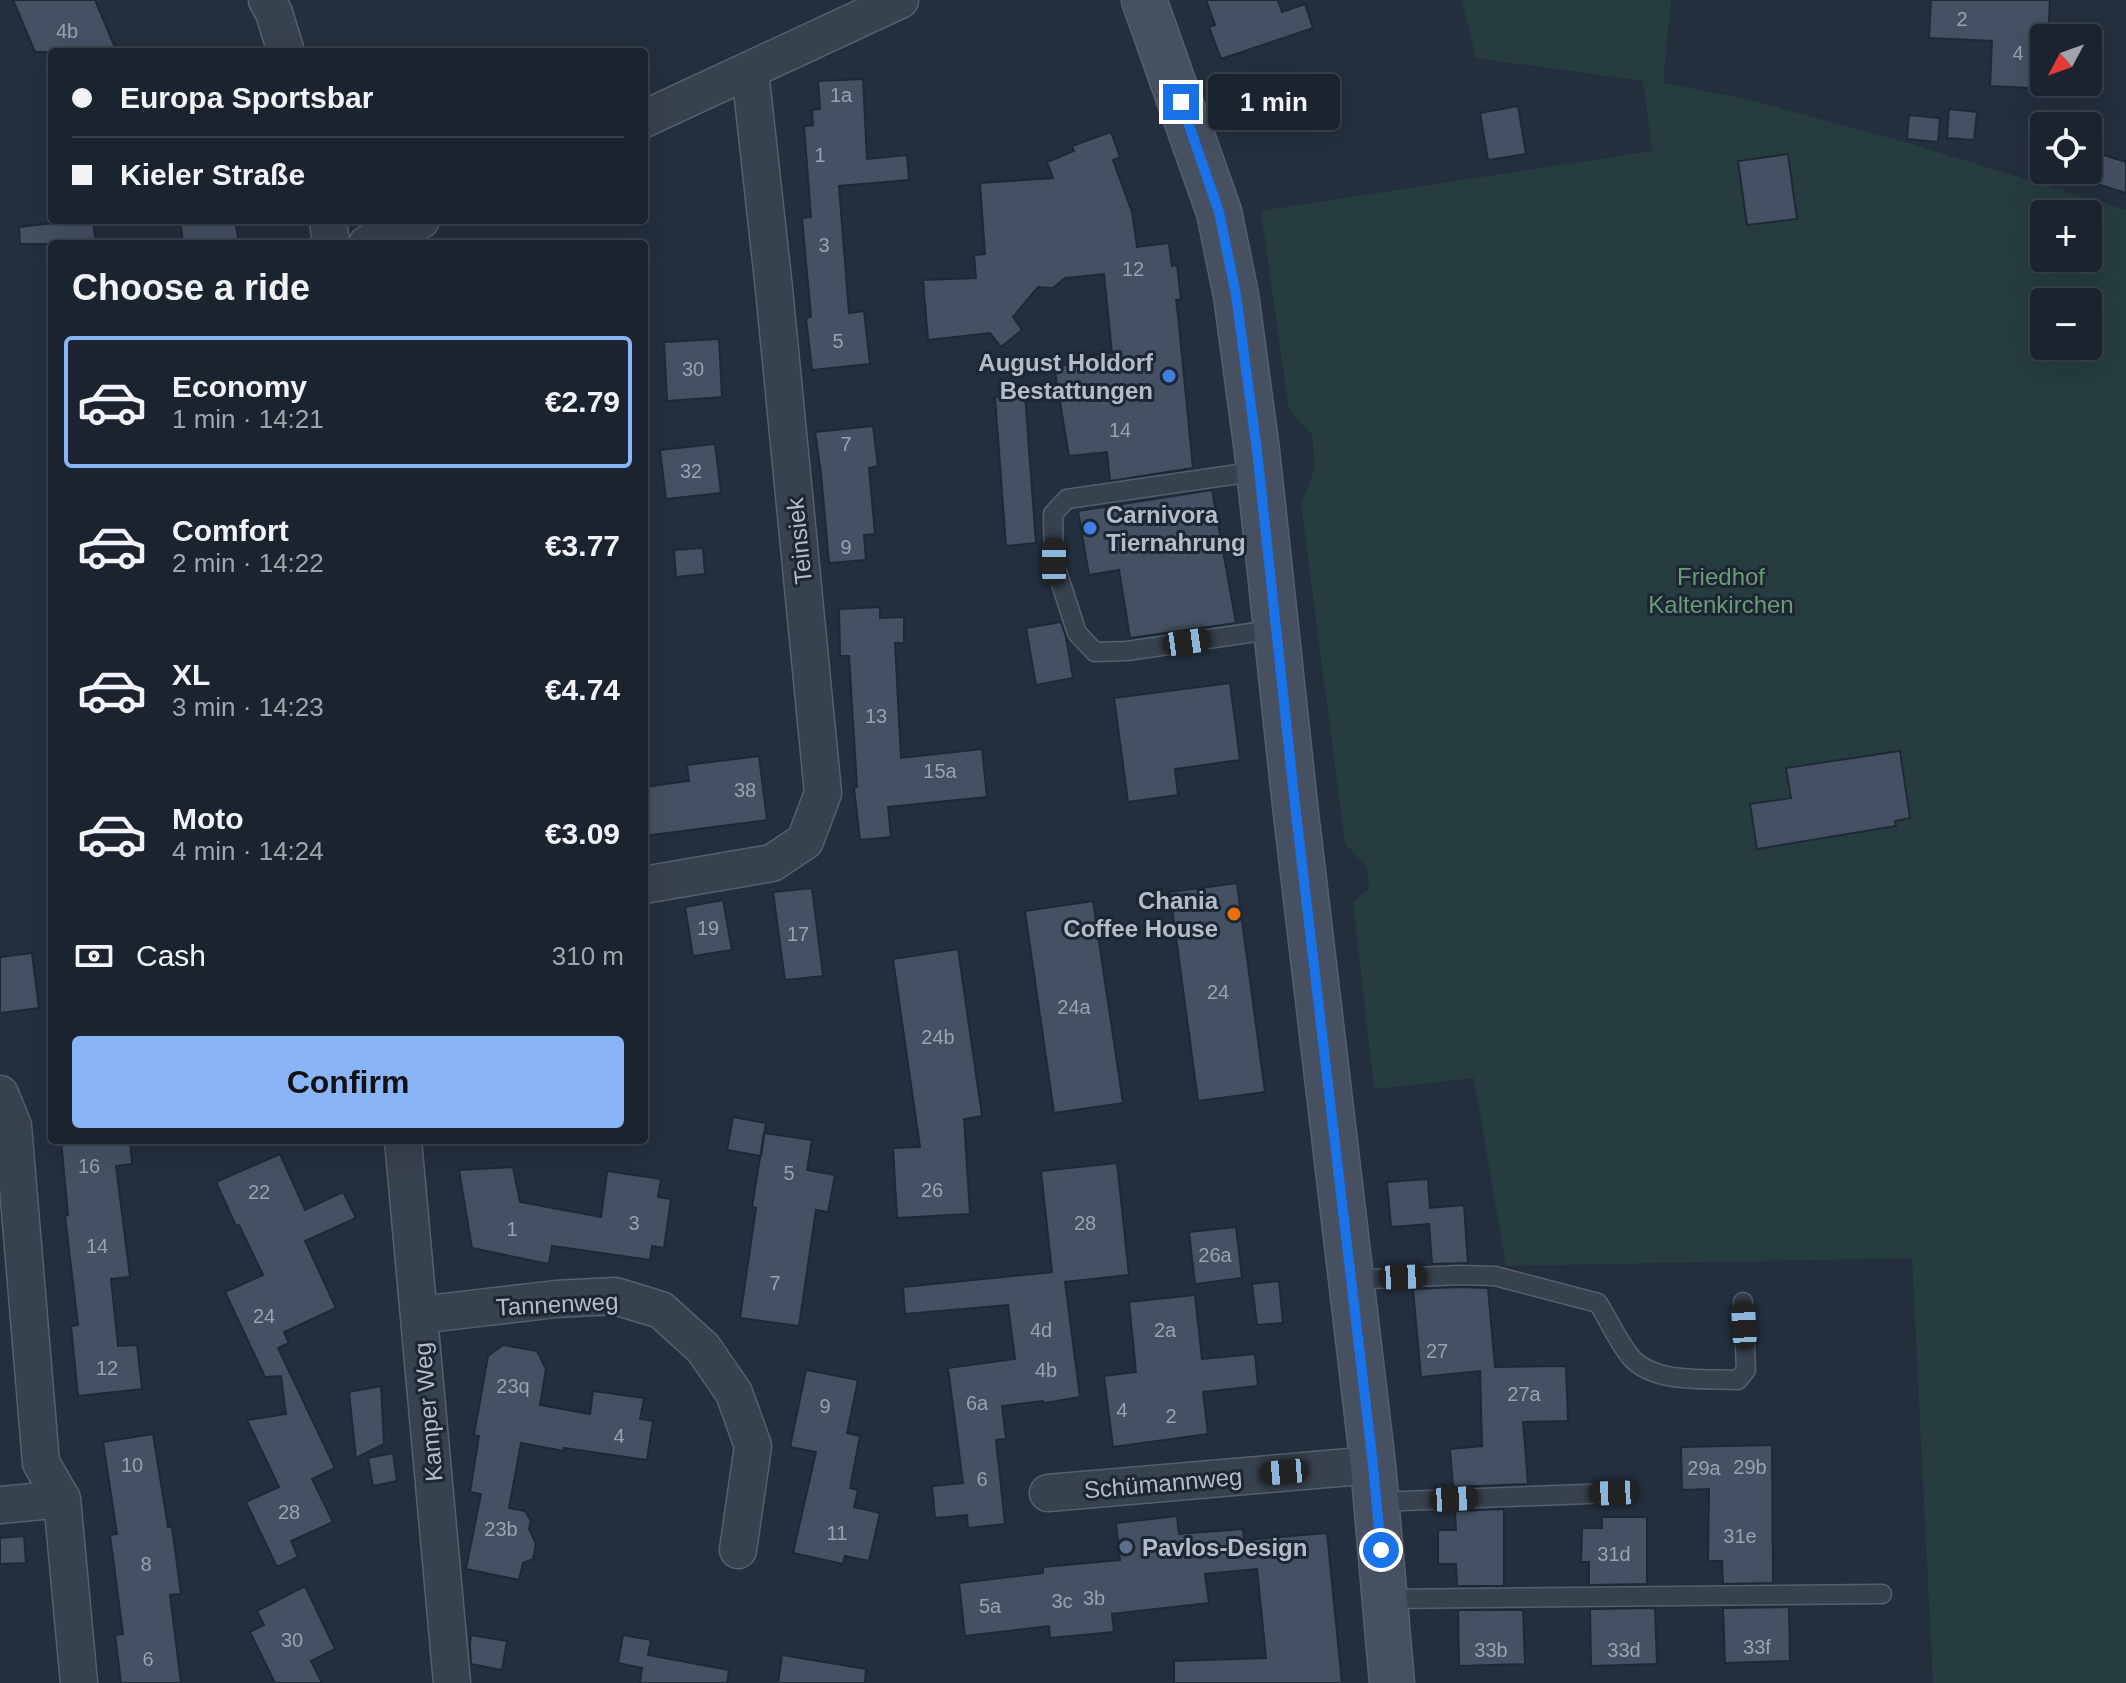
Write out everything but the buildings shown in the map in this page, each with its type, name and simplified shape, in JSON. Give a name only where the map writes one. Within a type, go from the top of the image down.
[{"type":"main road","points":[[1144,0],[1219,212],[1236,295],[1259,471],[1374,1483],[1392,1683]]},
{"type":"street","points":[[648,117],[900,0]]},
{"type":"street","points":[[285,48],[274,13],[284,1],[304,48]]},
{"type":"street","name":"Teinsiek","points":[[648,884],[772,863],[805,841],[823,793],[750,71]]},
{"type":"street","points":[[376,240],[412,224]]},
{"type":"street","points":[[0,1094],[13,1126],[13,1283],[41,1463],[62,1499],[79,1683]]},
{"type":"street","name":"Kamper Weg","points":[[403,1144],[452,1683]]},
{"type":"street","name":"Tannenweg","points":[[419,1315],[556,1299],[615,1296],[661,1310],[703,1348],[734,1393],[753,1446],[738,1550]]},
{"type":"street","name":"Schümannweg","points":[[1048,1493],[1374,1483]]},
{"type":"street","points":[[0,1505],[62,1499]]},
{"type":"lane","points":[[1259,471],[1067,499],[1053,514],[1054,562],[1077,633],[1095,652],[1127,651],[1277,629]]},
{"type":"lane","points":[[1350,1280],[1495,1276],[1598,1303],[1627,1354],[1638,1365],[1660,1376],[1738,1380],[1746,1370],[1743,1302]]},
{"type":"lane","points":[[1374,1483],[1613,1493]]},
{"type":"lane","points":[[1386,1599],[1882,1594]]},
{"type":"green space","name":"Friedhof Kaltenkirchen","points":[[1462,0],[1671,0],[1663,83],[1746,99],[1908,143],[2030,180],[2030,184],[2041,184],[2093,200],[2030,200],[2030,272],[2102,272],[2102,203],[2126,210],[2126,1683],[1933,1683],[1912,1258],[1506,1266],[1474,1078],[1374,1089],[1353,902],[1369,889],[1367,867],[1345,843],[1301,504],[1315,468],[1312,434],[1289,410],[1261,211],[1652,151],[1643,81],[1476,58]]},
{"type":"place","name":"August Holdorf Bestattungen","points":[[1169,376]]},
{"type":"place","name":"Carnivora Tiernahrung","points":[[1090,528]]},
{"type":"place","name":"Chania Coffee House","points":[[1234,914]]},
{"type":"place","name":"Pavlos-Design","points":[[1126,1547]]},
{"type":"route","points":[[1181,102],[1219,212],[1236,295],[1257,451],[1381,1550]]}]
